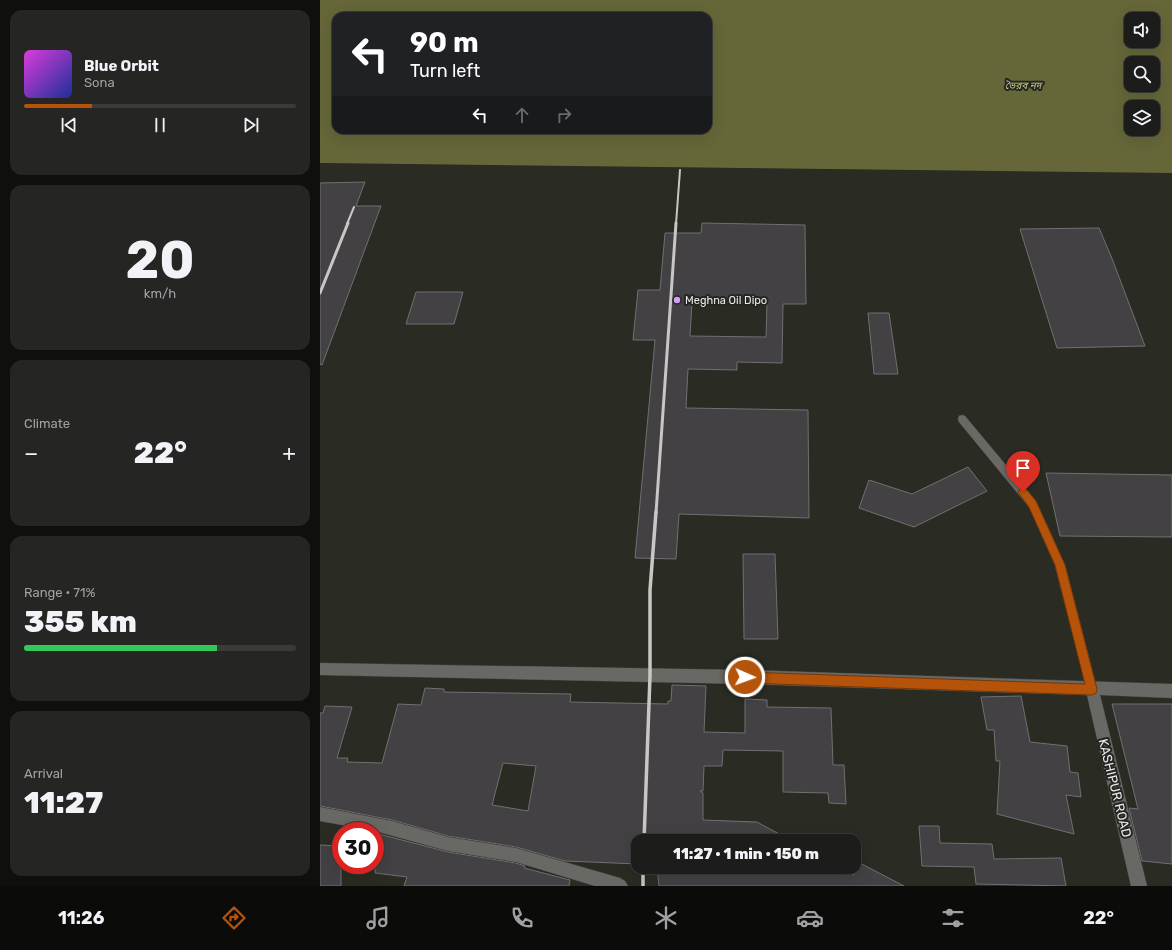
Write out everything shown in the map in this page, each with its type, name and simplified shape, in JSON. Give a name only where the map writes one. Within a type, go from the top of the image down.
[{"type":"street","points":[[320,669],[753,678],[1172,691]]},
{"type":"street","name":"KASHIPUR ROAD","points":[[1092,689],[1139,886]]},
{"type":"street","points":[[320,814],[392,828],[448,844],[516,855],[620,886]]},
{"type":"lane","points":[[962,419],[1033,504],[1060,565],[1092,689]]},
{"type":"shaded area","points":[[320,163],[962,171],[962,168],[1172,173],[1172,886],[320,886]]},
{"type":"water","name":"ভৈরব নদ","points":[[320,0],[1172,0],[1172,173],[320,163]]},
{"type":"building","points":[[365,182],[356,206],[381,206],[322,365],[320,364],[320,183]]},
{"type":"building","points":[[702,223],[805,225],[806,304],[783,304],[782,363],[737,362],[737,370],[688,369],[686,408],[808,410],[809,518],[679,514],[676,559],[635,558],[655,340],[633,340],[638,290],[660,290],[665,233],[701,233]],"holes":[[[692,302],[767,303],[766,337],[690,336]]]},
{"type":"building","points":[[1099,228],[1145,346],[1057,348],[1020,229]]},
{"type":"building","points":[[416,292],[463,292],[454,324],[406,324]]},
{"type":"building","points":[[868,313],[889,313],[898,374],[874,374]]},
{"type":"building","points":[[968,467],[987,491],[914,527],[859,508],[869,480],[912,494]]},
{"type":"building","points":[[1046,473],[1172,475],[1172,537],[1060,536]]},
{"type":"building","points":[[743,554],[775,554],[778,639],[744,639]]},
{"type":"building","points":[[672,685],[706,686],[704,732],[745,733],[745,699],[767,700],[767,707],[831,708],[833,765],[844,765],[846,804],[829,803],[828,793],[783,792],[783,751],[723,750],[722,766],[704,766],[703,791],[700,791],[703,793],[703,820],[757,822],[779,834],[631,834],[631,864],[565,861],[516,847],[448,836],[392,820],[320,806],[320,713],[323,713],[325,706],[352,707],[337,758],[348,758],[347,762],[382,763],[398,704],[421,705],[425,688],[444,689],[444,692],[571,694],[570,702],[668,704],[668,701],[671,701]],"holes":[[[503,763],[536,766],[528,811],[492,805]]]},
{"type":"building","points":[[1021,696],[1030,742],[1067,746],[1070,772],[1078,773],[1081,797],[1066,795],[1074,834],[997,814],[1000,761],[996,761],[994,730],[987,730],[981,697]]},
{"type":"building","points":[[1112,704],[1172,704],[1172,864],[1142,861],[1129,808],[1138,809]]},
{"type":"building","points":[[919,826],[939,826],[940,843],[992,844],[994,859],[1061,858],[1066,886],[976,884],[974,867],[922,866]]},
{"type":"building","points":[[384,835],[448,852],[516,863],[525,866],[524,868],[570,880],[569,886],[404,886],[407,877],[383,874]]},
{"type":"building","points":[[320,845],[332,846],[332,874],[341,874],[341,886],[320,886]]},
{"type":"building","points":[[861,864],[904,886],[659,886],[658,874],[852,874],[861,874]]},
{"type":"railway","points":[[676,224],[680,170]]},
{"type":"railway","points":[[347,224],[354,207]]},
{"type":"railway","points":[[320,293],[348,223]]},
{"type":"railway","points":[[656,513],[676,223]]},
{"type":"railway","points":[[644,834],[650,676],[650,590],[656,512]]},
{"type":"railway","points":[[643,874],[643,886]]},
{"type":"place","name":"Meghna Oil Dipo","points":[[677,300]]},
{"type":"route","points":[[745,677],[1092,689],[1060,565],[1033,504],[1023,492]]}]
